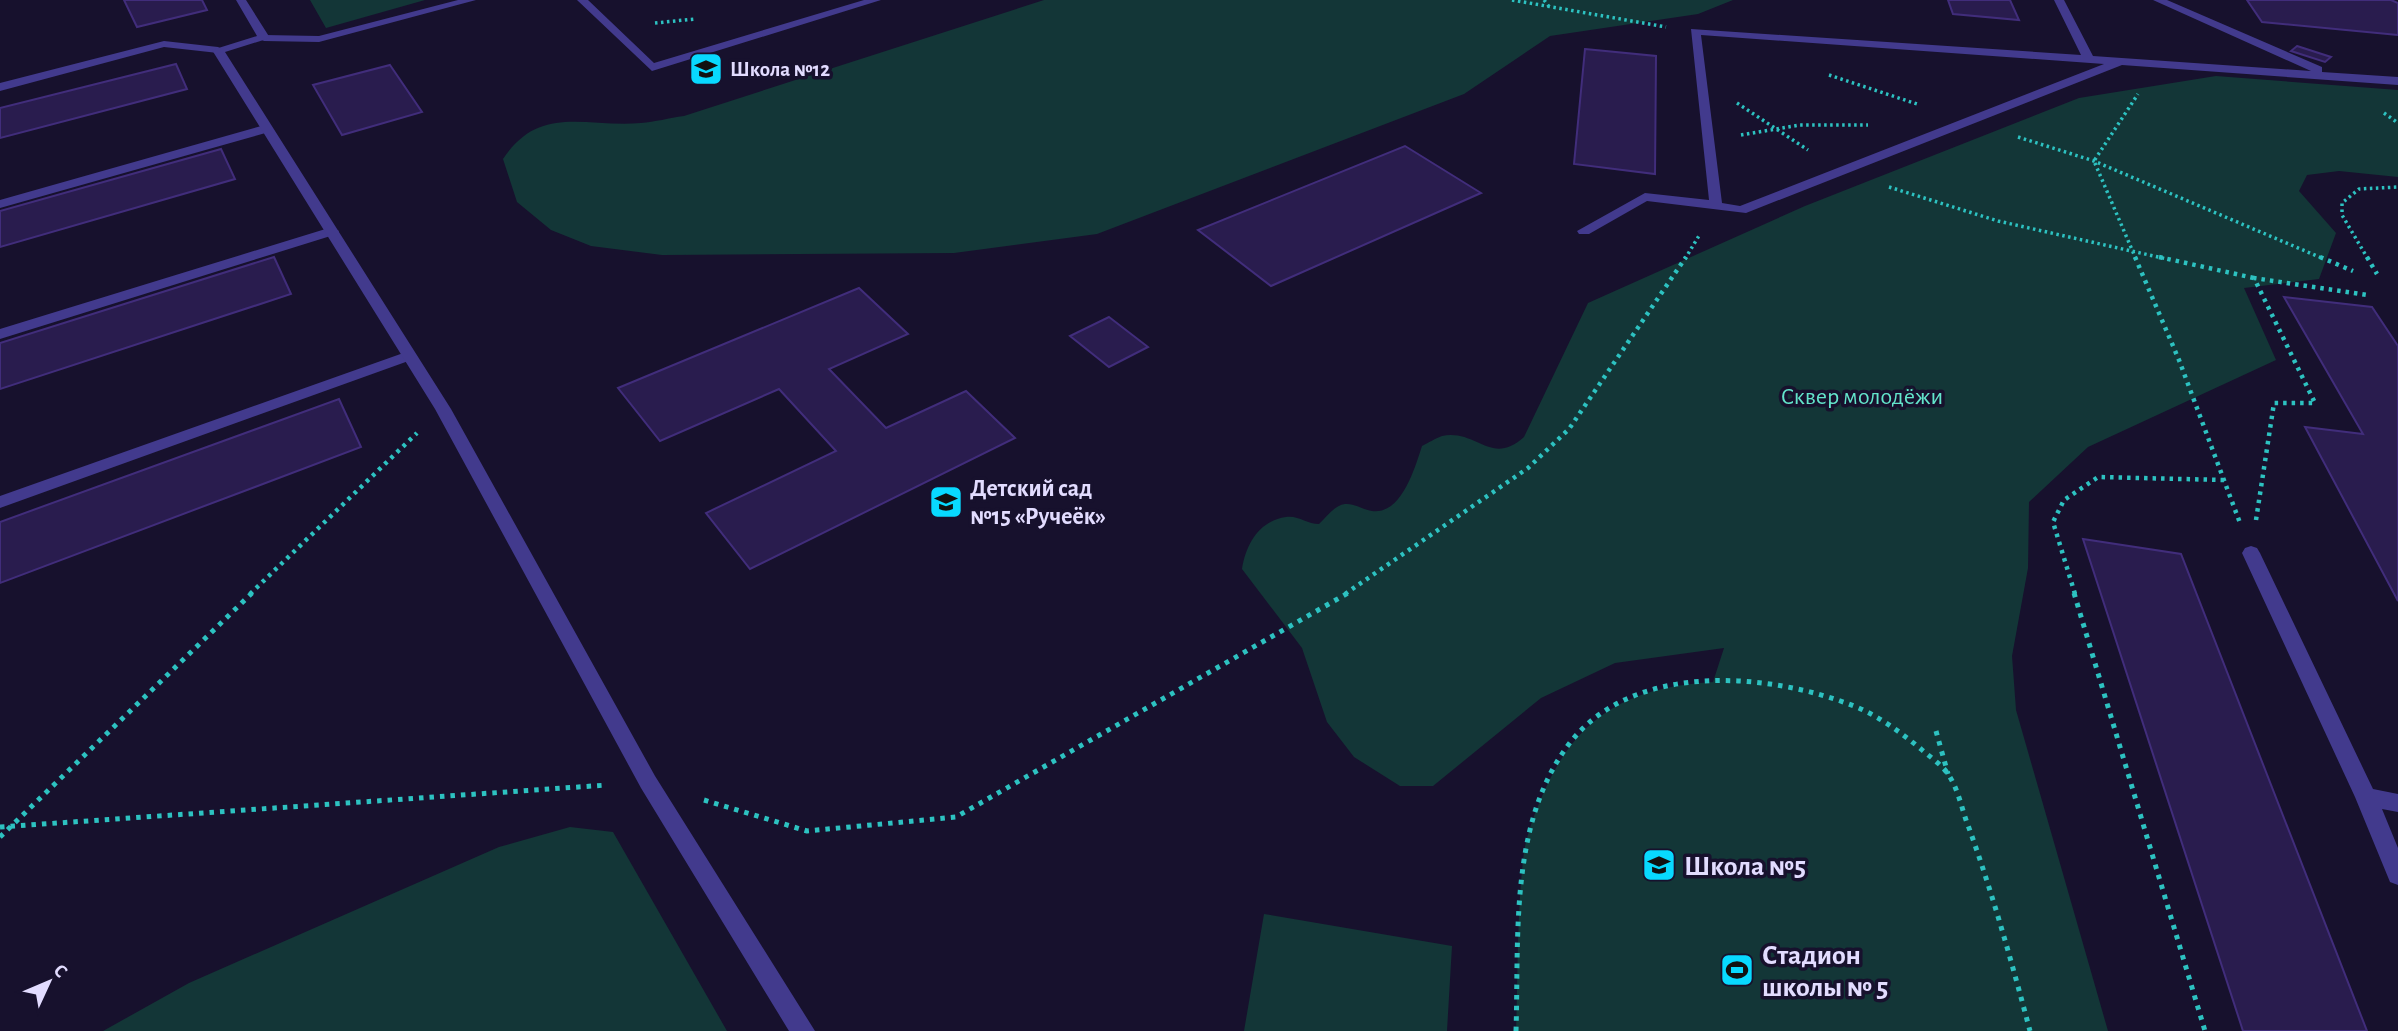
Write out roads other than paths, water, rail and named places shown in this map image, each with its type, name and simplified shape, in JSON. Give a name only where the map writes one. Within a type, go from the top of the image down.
[{"type":"street","points":[[242,0],[264,38]]},
{"type":"street","points":[[0,87],[164,44],[218,50],[264,38],[319,39],[471,0]]},
{"type":"street","points":[[582,0],[652,68],[876,0]]},
{"type":"street","points":[[2059,0],[2089,59]]},
{"type":"street","points":[[2158,0],[2332,76]]},
{"type":"street","points":[[1716,206],[1695,31],[2398,80]]},
{"type":"street","points":[[218,50],[265,129],[443,408],[648,782],[803,1031]]},
{"type":"street","points":[[1584,231],[1646,197],[1671,198],[1741,210],[1972,122],[2122,61]]},
{"type":"street","points":[[0,204],[265,129]]},
{"type":"street","points":[[0,334],[332,231]]},
{"type":"street","points":[[0,502],[409,356]]},
{"type":"street","points":[[2251,553],[2366,797],[2398,875]]},
{"type":"street","points":[[2366,797],[2398,803]]},
{"type":"place","name":"Школа №12","points":[[706,69]]},
{"type":"place","name":"Детский сад №15 «Ручеёк»","points":[[946,502]]},
{"type":"place","name":"Школа №5","points":[[1659,865]]},
{"type":"place","name":"Стадион школы № 5","points":[[1737,970]]},
{"type":"park label","name":"Сквер молодёжи","points":[[1862,396]]}]
